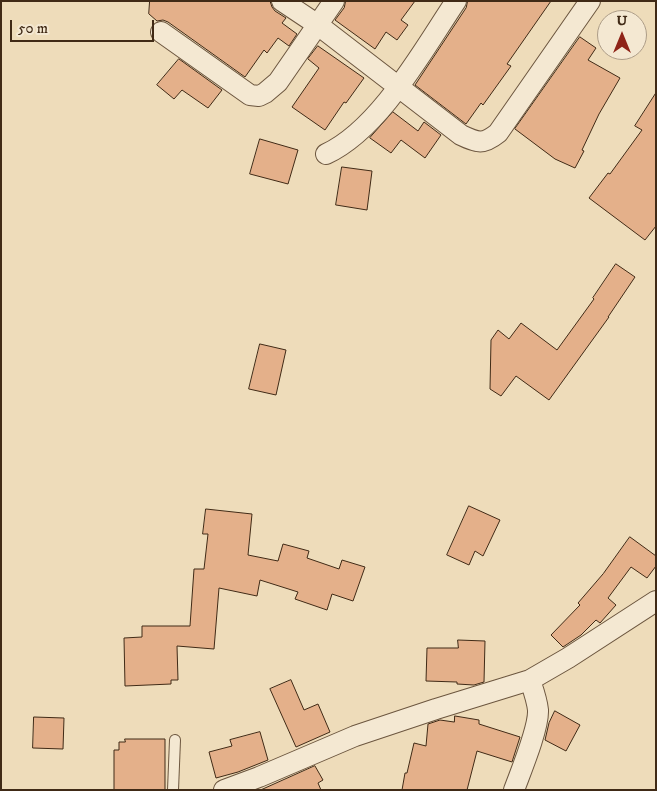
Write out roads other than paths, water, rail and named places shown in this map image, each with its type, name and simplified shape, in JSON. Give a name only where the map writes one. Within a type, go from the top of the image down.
[{"type":"street","points":[[282,1],[318,25],[461,135],[472,141],[482,142],[488,141],[498,133],[590,1]]},
{"type":"street","points":[[161,32],[250,95],[259,96],[265,94],[278,82],[334,1]]},
{"type":"street","points":[[326,154],[351,140],[372,119],[398,87],[456,1]]},
{"type":"street","points":[[224,790],[262,784],[355,736],[538,675],[568,658],[656,601]]},
{"type":"street","points":[[514,790],[536,728],[538,716],[536,700],[538,675]]},
{"type":"lane","points":[[173,790],[175,740]]}]
